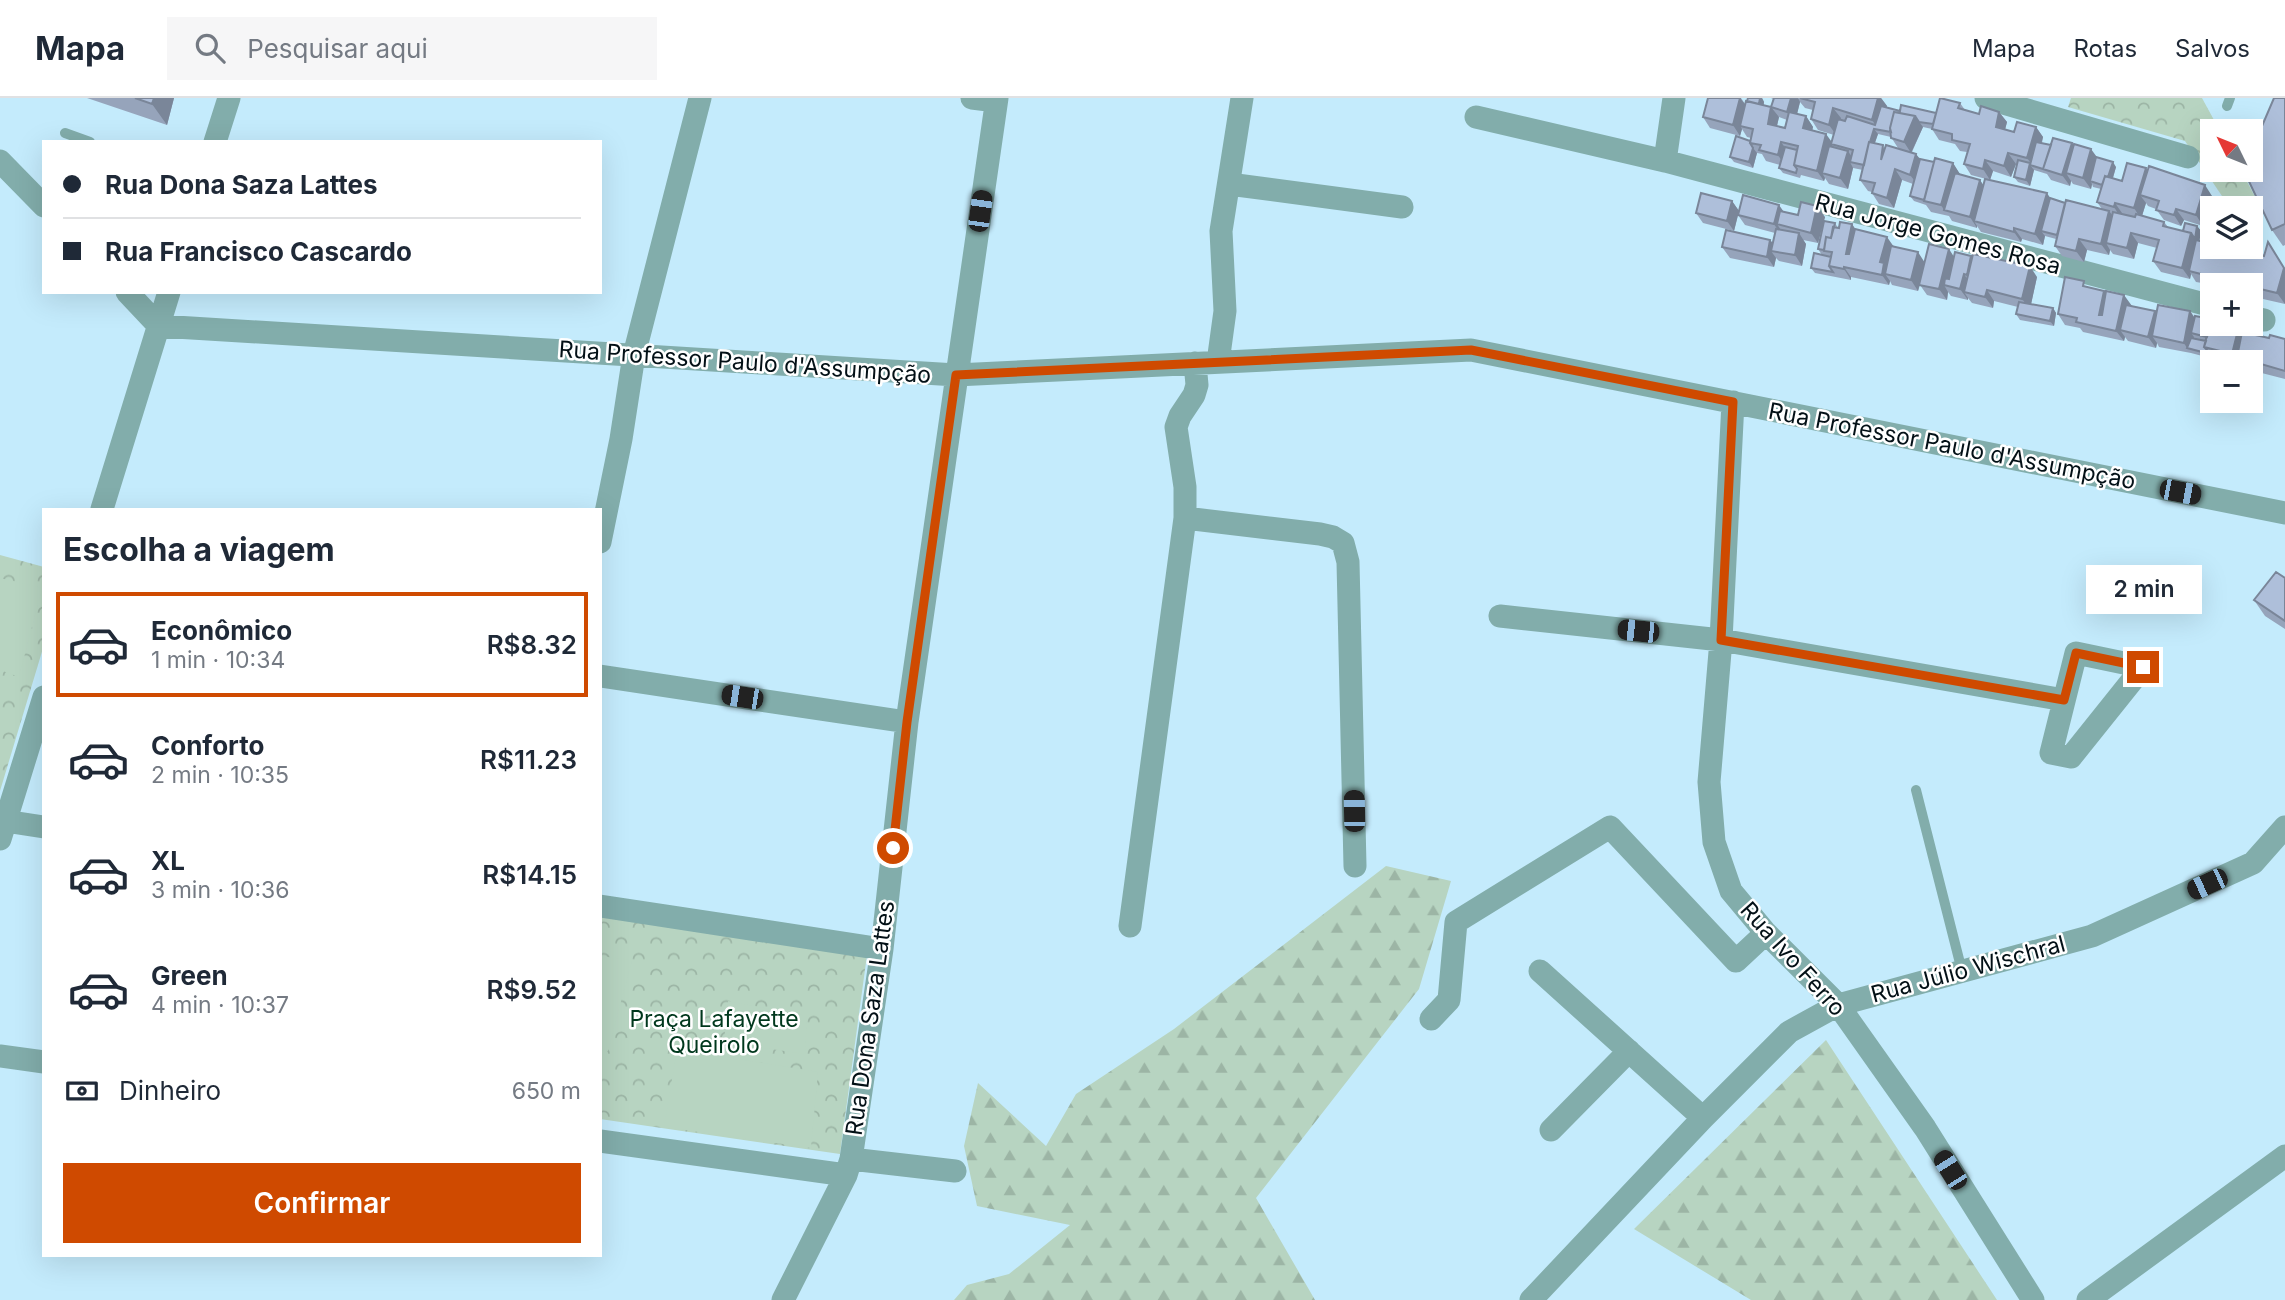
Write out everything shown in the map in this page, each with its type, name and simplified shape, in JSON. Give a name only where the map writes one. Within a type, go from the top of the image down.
[{"type":"street","points":[[216,140],[229,98]]},
{"type":"street","points":[[602,532],[621,439],[634,355],[700,98]]},
{"type":"street","points":[[971,98],[996,100]]},
{"type":"street","points":[[1130,926],[1185,518],[1185,487],[1176,427],[1197,385],[1225,312],[1221,243],[1242,98]]},
{"type":"street","points":[[1665,161],[1674,98]]},
{"type":"street","points":[[1986,98],[2054,108],[2188,157]]},
{"type":"street","name":"Rua Dona Saza Lattes","points":[[783,1300],[848,1167],[882,949],[907,722],[996,100]]},
{"type":"street","name":"Rua Jorge Gomes Rosa","points":[[1476,117],[1665,161],[2200,303]]},
{"type":"street","points":[[0,161],[42,204]]},
{"type":"street","points":[[1229,184],[1402,207]]},
{"type":"street","points":[[129,294],[159,326]]},
{"type":"street","points":[[102,508],[168,294]]},
{"type":"street","name":"Rua Professor Paulo d'Assumpção","points":[[159,326],[956,375],[1471,350],[2285,513]]},
{"type":"street","name":"Rua Ivo Ferro","points":[[1733,402],[1721,640],[1709,782],[1714,842],[1731,891],[1766,933],[1838,1004],[1925,1128],[2033,1300]]},
{"type":"street","points":[[1185,518],[1320,534],[1343,543],[1348,562],[1355,866]]},
{"type":"street","points":[[1500,615],[1721,640],[2064,700]]},
{"type":"street","points":[[2076,653],[2143,667],[2071,757],[2051,753],[2064,700],[2076,653]]},
{"type":"street","points":[[602,676],[907,722]]},
{"type":"street","points":[[42,703],[3,830],[42,827]]},
{"type":"street","points":[[1431,1019],[1449,1000],[1456,922],[1610,827],[1736,961],[1766,933]]},
{"type":"street","name":"Rua Júlio Wischral","points":[[1531,1300],[1703,1118],[1789,1032],[1838,1004],[2092,936],[2253,863],[2285,827]]},
{"type":"street","points":[[602,906],[882,949]]},
{"type":"street","points":[[1540,971],[1703,1118]]},
{"type":"street","points":[[1551,1130],[1629,1051]]},
{"type":"street","points":[[0,1056],[42,1062]]},
{"type":"street","points":[[602,1141],[848,1167],[955,1171]]},
{"type":"street","points":[[2088,1300],[2285,1156]]},
{"type":"lane","points":[[65,133],[84,140]]},
{"type":"lane","points":[[1916,790],[1962,971]]},
{"type":"green space","points":[[2071,98],[2202,98],[2213,119],[2200,119],[2200,163],[2185,141],[2068,107]]},
{"type":"green space","points":[[2213,182],[2247,182],[2255,196],[2222,196]]},
{"type":"green space","points":[[0,555],[42,566],[42,652],[0,791]]},
{"type":"green space","points":[[0,578],[42,588],[19,677],[0,670]]},
{"type":"green space","points":[[1386,866],[1451,881],[1419,989],[1256,1198],[1315,1300],[954,1300],[967,1285],[1009,1274],[1070,1225],[977,1206],[964,1146],[978,1083],[1046,1146],[1076,1094],[1174,1029]]},
{"type":"green space","name":"Praça Lafayette Queirolo","points":[[602,909],[867,955],[840,1154],[602,1119]]},
{"type":"green space","points":[[602,956],[632,960],[608,1051],[602,1050]]},
{"type":"green space","points":[[728,1001],[807,1016],[805,1054],[724,1042]]},
{"type":"green space","points":[[1826,1040],[1997,1300],[1751,1300],[1634,1229]]},
{"type":"green space","points":[[677,1049],[818,1072],[811,1148],[664,1127]]},
{"type":"building","points":[[135,98],[154,98],[152,104]]},
{"type":"building","points":[[1708,98],[1740,98],[1733,125],[1703,117]]},
{"type":"building","points":[[1748,98],[1760,98],[1759,104],[1747,101]]},
{"type":"building","points":[[1774,98],[1791,98],[1787,112],[1771,107]]},
{"type":"building","points":[[1800,98],[1878,98],[1872,120],[1833,108],[1829,125],[1811,119],[1815,102]]},
{"type":"building","points":[[1940,98],[1960,103],[1958,108],[1979,114],[1981,106],[1999,112],[1996,127],[2014,132],[2017,122],[2036,127],[2027,158],[2008,153],[2004,166],[1985,160],[1983,169],[1964,164],[1970,144],[1952,140],[1952,134],[1932,129]]},
{"type":"building","points":[[2274,98],[2285,98],[2285,224],[2272,230],[2263,211],[2263,196],[2256,196],[2250,182],[2263,182],[2263,124]]},
{"type":"building","points":[[1746,101],[1771,107],[1768,124],[1785,128],[1789,112],[1806,116],[1803,128],[1826,134],[1817,171],[1794,165],[1798,146],[1781,142],[1778,155],[1759,150],[1761,145],[1750,143],[1753,129],[1740,126]]},
{"type":"building","points":[[1901,105],[1936,113],[1933,124],[1919,122],[1915,116],[1894,112],[1891,132],[1874,129],[1864,165],[1850,162],[1853,150],[1831,144],[1838,119],[1845,121],[1847,116],[1875,125],[1881,106],[1900,111]]},
{"type":"building","points":[[1894,112],[1915,116],[1904,142],[1891,138],[1890,128]]},
{"type":"building","points":[[1736,136],[1750,141],[1753,148],[1749,162],[1730,157]]},
{"type":"building","points":[[2053,138],[2072,143],[2062,175],[2043,169]]},
{"type":"building","points":[[1869,142],[1883,145],[1881,160],[1886,145],[1916,154],[1910,175],[1895,169],[1887,198],[1872,193],[1875,183],[1860,180]]},
{"type":"building","points":[[2036,142],[2051,145],[2043,169],[2030,165]]},
{"type":"building","points":[[2074,144],[2091,149],[2083,178],[2066,173]]},
{"type":"building","points":[[1829,146],[1848,151],[1840,178],[1822,173]]},
{"type":"building","points":[[1785,147],[1797,150],[1794,165],[1796,173],[1779,168]]},
{"type":"building","points":[[2096,157],[2113,162],[2102,185],[2090,181]]},
{"type":"building","points":[[1935,158],[1953,163],[1941,205],[1924,201]]},
{"type":"building","points":[[1920,159],[1934,162],[1924,200],[1910,196]]},
{"type":"building","points":[[2018,160],[2030,163],[2026,180],[2014,177]]},
{"type":"building","points":[[2127,163],[2146,168],[2134,208],[2115,203],[2114,207],[2097,202],[2105,176],[2122,181]]},
{"type":"building","points":[[2149,166],[2205,185],[2196,215],[2176,209],[2174,215],[2156,210],[2159,201],[2140,195]]},
{"type":"building","points":[[1955,173],[1980,180],[1970,217],[1944,210]]},
{"type":"building","points":[[1985,179],[2047,193],[2035,234],[2014,228],[2014,232],[1974,221]]},
{"type":"building","points":[[1701,193],[1732,201],[1727,221],[1696,213]]},
{"type":"building","points":[[1743,195],[1779,205],[1774,224],[1738,215]]},
{"type":"building","points":[[2050,198],[2065,203],[2057,235],[2041,231]]},
{"type":"building","points":[[2066,200],[2109,211],[2101,244],[2079,239],[2076,251],[2055,246]]},
{"type":"building","points":[[1801,202],[1817,206],[1811,233],[1777,224],[1780,211],[1798,215]]},
{"type":"building","points":[[2113,212],[2135,217],[2136,214],[2164,222],[2163,226],[2191,233],[2182,268],[2153,261],[2159,240],[2131,233],[2127,248],[2106,243]]},
{"type":"building","points":[[1824,221],[1835,223],[1831,238],[1826,237],[1824,250],[1818,249]]},
{"type":"building","points":[[1840,222],[1852,224],[1846,254],[1849,254],[1855,229],[1887,237],[1880,262],[1884,263],[1882,275],[1829,266],[1832,252],[1824,251],[1826,237],[1831,238],[1833,227],[1839,228]]},
{"type":"building","points":[[2185,223],[2197,226],[2195,239],[2191,233],[2183,231]]},
{"type":"building","points":[[1776,229],[1799,233],[1795,255],[1771,251]]},
{"type":"building","points":[[1726,230],[1770,240],[1767,257],[1722,247]]},
{"type":"building","points":[[2196,240],[2200,241],[2200,259],[2263,259],[2268,242],[2284,268],[2277,293],[2263,290],[2263,273],[2200,274],[2189,271]]},
{"type":"building","points":[[1929,244],[1949,249],[1939,289],[1919,285]]},
{"type":"building","points":[[1891,246],[1918,252],[1911,280],[1885,274]]},
{"type":"building","points":[[1955,252],[1971,256],[1967,275],[1964,274],[1960,289],[1944,285],[1945,278],[1949,279]]},
{"type":"building","points":[[1814,253],[1831,257],[1829,266],[1833,272],[1811,268]]},
{"type":"building","points":[[1973,254],[2030,266],[2022,299],[1987,290],[1985,297],[1964,292]]},
{"type":"building","points":[[2065,277],[2084,281],[2083,286],[2104,291],[2099,315],[2102,315],[2106,291],[2124,295],[2116,331],[2076,322],[2077,318],[2058,314]]},
{"type":"building","points":[[2019,302],[2053,308],[2050,321],[2016,314]]},
{"type":"building","points":[[2126,305],[2155,311],[2148,337],[2120,330]]},
{"type":"building","points":[[2158,305],[2190,311],[2184,343],[2152,336]]},
{"type":"building","points":[[2195,316],[2200,317],[2200,335],[2191,333]]},
{"type":"building","points":[[2270,335],[2285,339],[2285,371],[2263,365],[2263,350],[2238,350],[2241,336],[2269,338]]},
{"type":"building","points":[[2207,336],[2236,336],[2233,350],[2204,347]]},
{"type":"building","points":[[2191,338],[2206,341],[2204,347],[2207,350],[2200,351],[2187,348]]},
{"type":"building","points":[[2276,572],[2285,578],[2285,621],[2254,600]]},
{"type":"route","points":[[893,848],[907,722],[956,375],[1471,350],[1733,402],[1721,640],[2064,700],[2076,653],[2143,667]]}]
